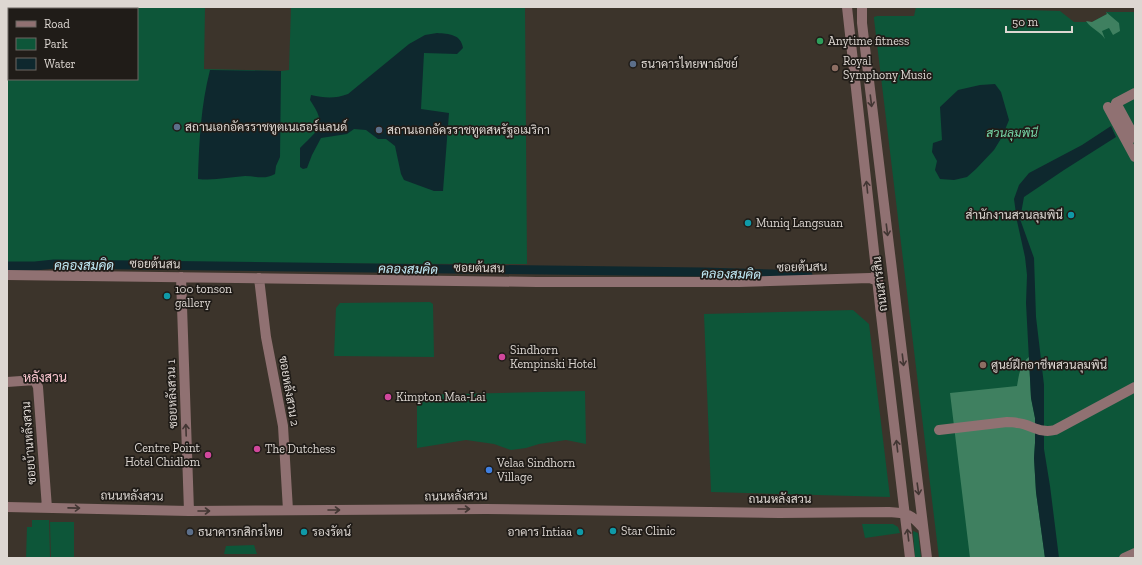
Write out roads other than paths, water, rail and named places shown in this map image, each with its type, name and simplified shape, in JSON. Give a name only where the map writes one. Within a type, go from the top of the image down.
[{"type":"street","name":"ถนนสารสิน","points":[[847,7],[910,558]]},
{"type":"street","name":"ถนนสารสิน","points":[[862,7],[862,23],[927,558]]},
{"type":"street","points":[[1112,105],[1135,92]]},
{"type":"street","points":[[1112,105],[1135,138]]},
{"type":"street","points":[[1112,105],[1135,158]]},
{"type":"street","name":"ซอยต้นสน","points":[[7,275],[551,282],[739,282],[870,278],[878,281]]},
{"type":"street","name":"ซอยหลังสวน 1","points":[[181,277],[188,511]]},
{"type":"street","name":"ซอยหลังสวน 2","points":[[259,278],[266,337],[284,426],[288,510]]},
{"type":"street","name":"ซอยบ้านหลังสวน","points":[[7,382],[35,380],[38,387],[47,508]]},
{"type":"street","points":[[939,430],[1007,422],[1018,423],[1046,432],[1055,430],[1135,387]]},
{"type":"street","name":"ถนนหลังสวน","points":[[7,507],[188,511],[486,509],[779,513],[905,513]]},
{"type":"street","points":[[905,513],[918,521],[923,528]]},
{"type":"street","points":[[1124,558],[1135,553]]},
{"type":"water","points":[[437,33],[450,34],[457,37],[462,43],[463,48],[457,54],[424,53],[421,109],[449,113],[443,191],[434,191],[404,180],[401,174],[395,146],[386,139],[378,139],[366,130],[354,129],[347,134],[321,138],[307,168],[303,169],[300,167],[300,148],[316,131],[320,122],[316,109],[310,100],[311,95],[330,98],[348,94],[409,44],[425,35]]},
{"type":"water","points":[[210,70],[281,71],[280,157],[276,166],[275,174],[264,177],[245,176],[198,179],[201,124],[204,97]]},
{"type":"water","points":[[995,84],[1001,92],[1009,120],[1002,137],[994,150],[967,177],[954,180],[940,179],[935,170],[937,161],[932,152],[933,143],[942,140],[940,107],[958,90],[980,85]]},
{"type":"water","points":[[1111,126],[1116,137],[1024,197],[1020,219],[1034,258],[1036,317],[1044,385],[1044,449],[1059,558],[1045,558],[1036,492],[1034,458],[1035,418],[1031,398],[1026,303],[1027,275],[1014,199],[1019,185],[1029,173],[1082,145]]},
{"type":"waterway","name":"คลองสมคิด","points":[[7,266],[54,264],[702,272],[808,275]]},
{"type":"place","name":"Anytime fitness","points":[[820,41]]},
{"type":"place","name":"ธนาคารไทยพาณิชย์","points":[[633,64]]},
{"type":"place","name":"Royal Symphony Music","points":[[835,68]]},
{"type":"place","name":"สถานเอกอัครราชทูตเนเธอร์แลนด์","points":[[177,127]]},
{"type":"place","name":"สถานเอกอัครราชทูตสหรัฐอเมริกา","points":[[379,130]]},
{"type":"place","name":"สำนักงานสวนลุมพินี","points":[[1071,215]]},
{"type":"place","name":"Muniq Langsuan","points":[[748,223]]},
{"type":"place","name":"100 tonson gallery","points":[[167,296]]},
{"type":"place","name":"Sindhorn Kempinski Hotel","points":[[502,357]]},
{"type":"place","name":"ศูนย์ฝึกอาชีพสวนลุมพินี","points":[[983,365]]},
{"type":"place","name":"Kimpton Maa-Lai","points":[[388,397]]},
{"type":"place","name":"The Dutchess","points":[[257,449]]},
{"type":"place","name":"Centre Point Hotel Chidlom","points":[[208,455]]},
{"type":"place","name":"Velaa Sindhorn Village","points":[[489,470]]},
{"type":"place","name":"Star Clinic","points":[[613,531]]},
{"type":"place","name":"ธนาคารกสิกรไทย","points":[[190,532]]},
{"type":"place","name":"รองรัตน์","points":[[304,532]]},
{"type":"place","name":"อาคาร Intiaa","points":[[580,532]]},
{"type":"district","name":"หลังสวน","points":[[45,377]]},
{"type":"park label","name":"สวนลุมพินี","points":[[1012,133]]}]
